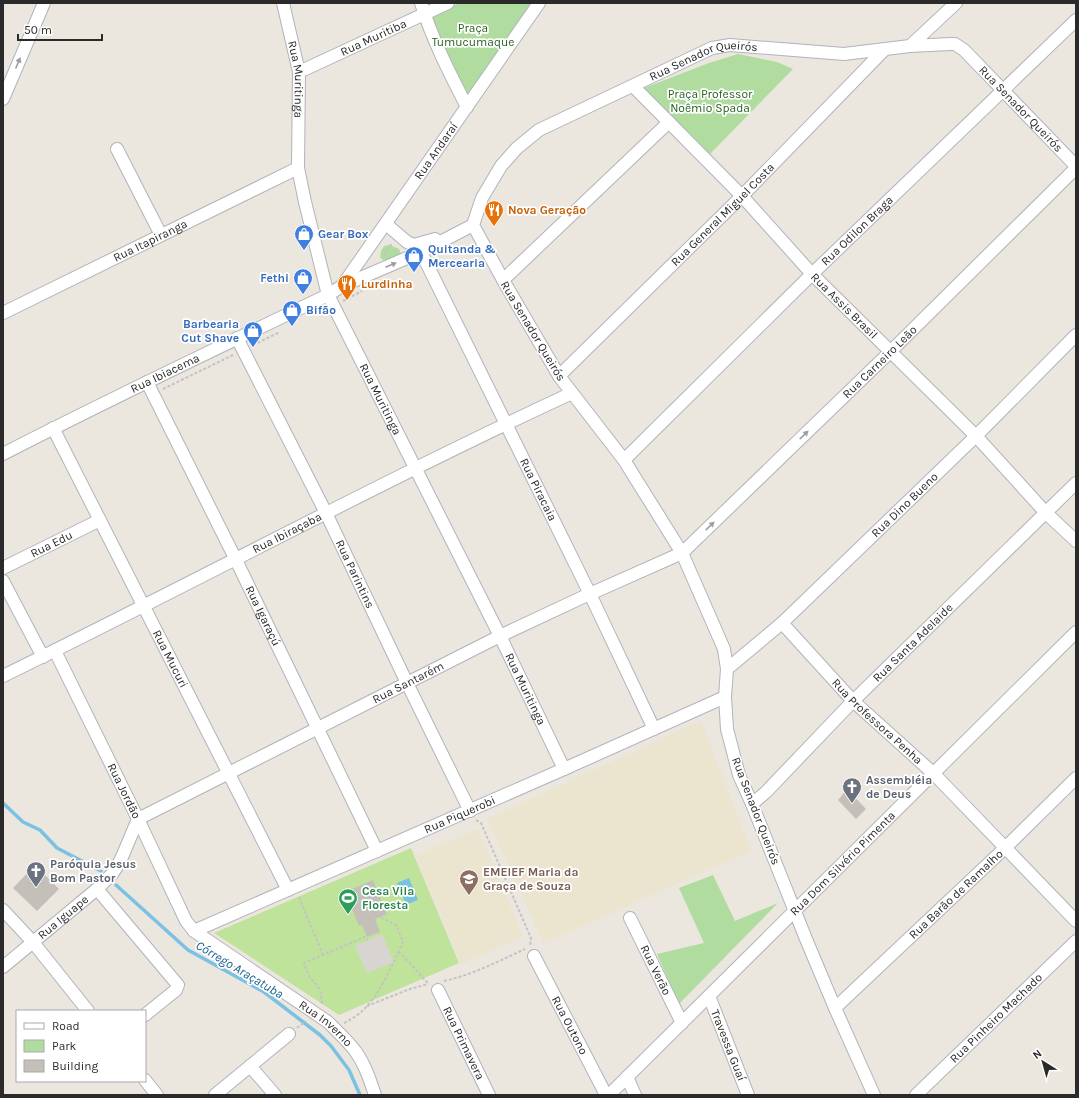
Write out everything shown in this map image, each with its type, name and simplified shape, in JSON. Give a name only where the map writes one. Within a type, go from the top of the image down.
[{"type":"street","points":[[3,99],[44,3]]},
{"type":"street","name":"Rua Muritinga","points":[[284,3],[299,72],[298,168],[328,295],[500,636],[564,769]]},
{"type":"street","name":"Rua Muritiba","points":[[299,72],[422,9],[448,3]]},
{"type":"street","name":"Rua Andaraí","points":[[328,295],[342,286],[539,3]]},
{"type":"street","points":[[910,46],[956,3]]},
{"type":"street","points":[[422,9],[439,49],[467,107]]},
{"type":"street","name":"Rua Odilon Braga","points":[[624,460],[812,274],[1076,20]]},
{"type":"street","name":"Rua Senador Queirós","points":[[874,1095],[794,911],[739,775],[727,729],[727,668],[724,649],[682,553],[624,460],[559,376],[473,225],[482,198],[501,166],[517,148],[539,130],[712,48],[730,45],[844,54],[910,46],[955,44],[964,50],[1076,167]]},
{"type":"street","name":"Rua General Miguel Costa","points":[[559,376],[742,196],[884,50]]},
{"type":"street","name":"Rua Assis Brasil","points":[[633,86],[742,196],[812,274],[976,436],[1046,512],[1076,541]]},
{"type":"street","points":[[503,280],[669,122]]},
{"type":"street","points":[[117,149],[161,235]]},
{"type":"street","name":"Rua Carneiro Leão","points":[[682,553],[890,352],[1076,167]]},
{"type":"street","name":"Rua Itapiranga","points":[[3,313],[298,168]]},
{"type":"street","points":[[386,224],[407,242],[414,245],[441,236],[447,239]]},
{"type":"street","points":[[342,286],[421,252],[473,225]]},
{"type":"street","name":"Rua Piracaia","points":[[421,252],[590,594],[654,729]]},
{"type":"street","name":"Rua Ibiacema","points":[[3,454],[147,382],[328,295]]},
{"type":"street","name":"Rua Dino Bueno","points":[[727,668],[782,623],[976,436],[1076,335]]},
{"type":"street","name":"Rua Parintins","points":[[237,338],[326,513],[470,811]]},
{"type":"street","name":"Rua Igaraçú","points":[[147,382],[236,560],[377,851]]},
{"type":"street","name":"Rua Ibiraçaba","points":[[3,676],[236,560],[326,513],[505,424],[572,393]]},
{"type":"street","name":"Rua Mucuri","points":[[53,428],[228,773],[291,889]]},
{"type":"street","name":"Rua Santa Adelaide","points":[[752,804],[766,792],[853,701],[1076,483]]},
{"type":"street","name":"Rua Edu","points":[[3,568],[100,520]]},
{"type":"street","name":"Rua Santarém","points":[[138,819],[500,636],[682,553]]},
{"type":"street","points":[[3,581],[43,657]]},
{"type":"street","name":"Rua Professora Penha","points":[[782,623],[853,701],[933,773],[1076,921]]},
{"type":"street","name":"Rua Dom Silvério Pimenta","points":[[609,1095],[1076,632]]},
{"type":"street","name":"Rua Jordão","points":[[55,651],[138,819],[186,921],[194,931]]},
{"type":"street","name":"Rua Piquerobi","points":[[194,931],[470,811],[726,696]]},
{"type":"street","name":"Rua Barão de Ramalho","points":[[835,1008],[1005,848],[1076,778]]},
{"type":"street","name":"Rua Iguape","points":[[3,967],[112,874],[118,865],[138,819]]},
{"type":"street","points":[[97,888],[178,985],[176,990],[146,1014]]},
{"type":"street","points":[[3,910],[32,941],[87,1010]]},
{"type":"street","name":"Rua Verão","points":[[630,918],[682,1023]]},
{"type":"street","name":"Rua Inverno","points":[[194,931],[328,1022],[343,1036],[356,1052],[364,1067],[375,1095]]},
{"type":"street","name":"Rua Pinheiro Machado","points":[[916,1095],[1076,941]]},
{"type":"street","name":"Rua Outono","points":[[534,956],[606,1095]]},
{"type":"street","name":"Rua Primavera","points":[[436,985],[489,1095]]},
{"type":"street","name":"Travessa Guaí","points":[[709,996],[748,1095]]},
{"type":"street","points":[[214,1095],[293,1031]]},
{"type":"street","points":[[250,1066],[275,1095]]},
{"type":"street","points":[[627,1077],[635,1095]]},
{"type":"street","points":[[146,1081],[157,1095]]},
{"type":"path","points":[[367,1006],[410,989],[436,985],[462,976],[530,947],[531,938],[481,823],[474,819],[470,811]]},
{"type":"path","points":[[291,889],[323,955]]},
{"type":"path","points":[[334,1028],[361,1012],[376,995],[403,942],[396,924],[380,917]]},
{"type":"path","points":[[322,1006],[319,988],[309,976],[304,963],[365,937],[368,940]]},
{"type":"path","points":[[398,952],[406,958],[420,976],[436,985]]},
{"type":"path","points":[[293,1031],[310,1017]]},
{"type":"shaded area","points":[[701,721],[751,851],[544,943],[487,819]]},
{"type":"shaded area","name":"EMEIEF Maria da Graça de Souza","points":[[478,829],[523,937],[461,964],[415,855]]},
{"type":"shaded area","points":[[382,934],[394,962],[367,973],[355,946]]},
{"type":"green space","name":"Praça Tumucumaque","points":[[459,3],[534,3],[467,96],[430,17]]},
{"type":"green space","name":"Praça Professor Noêmio Spada","points":[[738,54],[777,62],[793,69],[710,154],[644,88],[709,63]]},
{"type":"green space","points":[[390,245],[399,249],[401,254],[385,262],[380,257],[381,251],[384,246]]},
{"type":"green space","name":"Cesa Vila Floresta","points":[[411,848],[459,963],[339,1015],[214,933]]},
{"type":"green space","points":[[713,875],[735,921],[778,903],[679,1004],[657,954],[704,943],[679,888]]},
{"type":"water","points":[[409,878],[418,900],[406,905],[397,883]]},
{"type":"building","name":"Assembléia de Deus","points":[[847,789],[866,809],[856,819],[838,800]]},
{"type":"building","name":"Paróquia Jesus Bom Pastor","points":[[35,865],[59,889],[37,911],[13,888]]},
{"type":"building","points":[[373,880],[387,914],[375,919],[380,932],[367,937],[362,925],[359,926],[345,892]]},
{"type":"waterway","name":"Córrego Araçatuba","points":[[3,803],[23,822],[40,830],[57,848],[101,871]]},
{"type":"waterway","name":"Córrego Araçatuba","points":[[116,885],[188,950],[264,992],[320,1035],[331,1046],[349,1070],[360,1095]]},
{"type":"place","name":"Nova Geração","points":[[494,227]]},
{"type":"place","name":"Gear Box","points":[[304,251]]},
{"type":"place","name":"Quitanda & Mercearia","points":[[414,273]]},
{"type":"place","name":"Fethi","points":[[303,295]]},
{"type":"place","name":"Lurdinha","points":[[347,301]]},
{"type":"place","name":"Bifão","points":[[292,327]]},
{"type":"place","name":"Barbearia Cut Shave","points":[[253,348]]},
{"type":"place","name":"Assembléia de Deus","points":[[852,804]]},
{"type":"place","name":"Paróquia Jesus Bom Pastor","points":[[36,888]]},
{"type":"place","name":"EMEIEF Maria da Graça de Souza","points":[[469,896]]},
{"type":"place","name":"Cesa Vila Floresta","points":[[348,915]]}]
